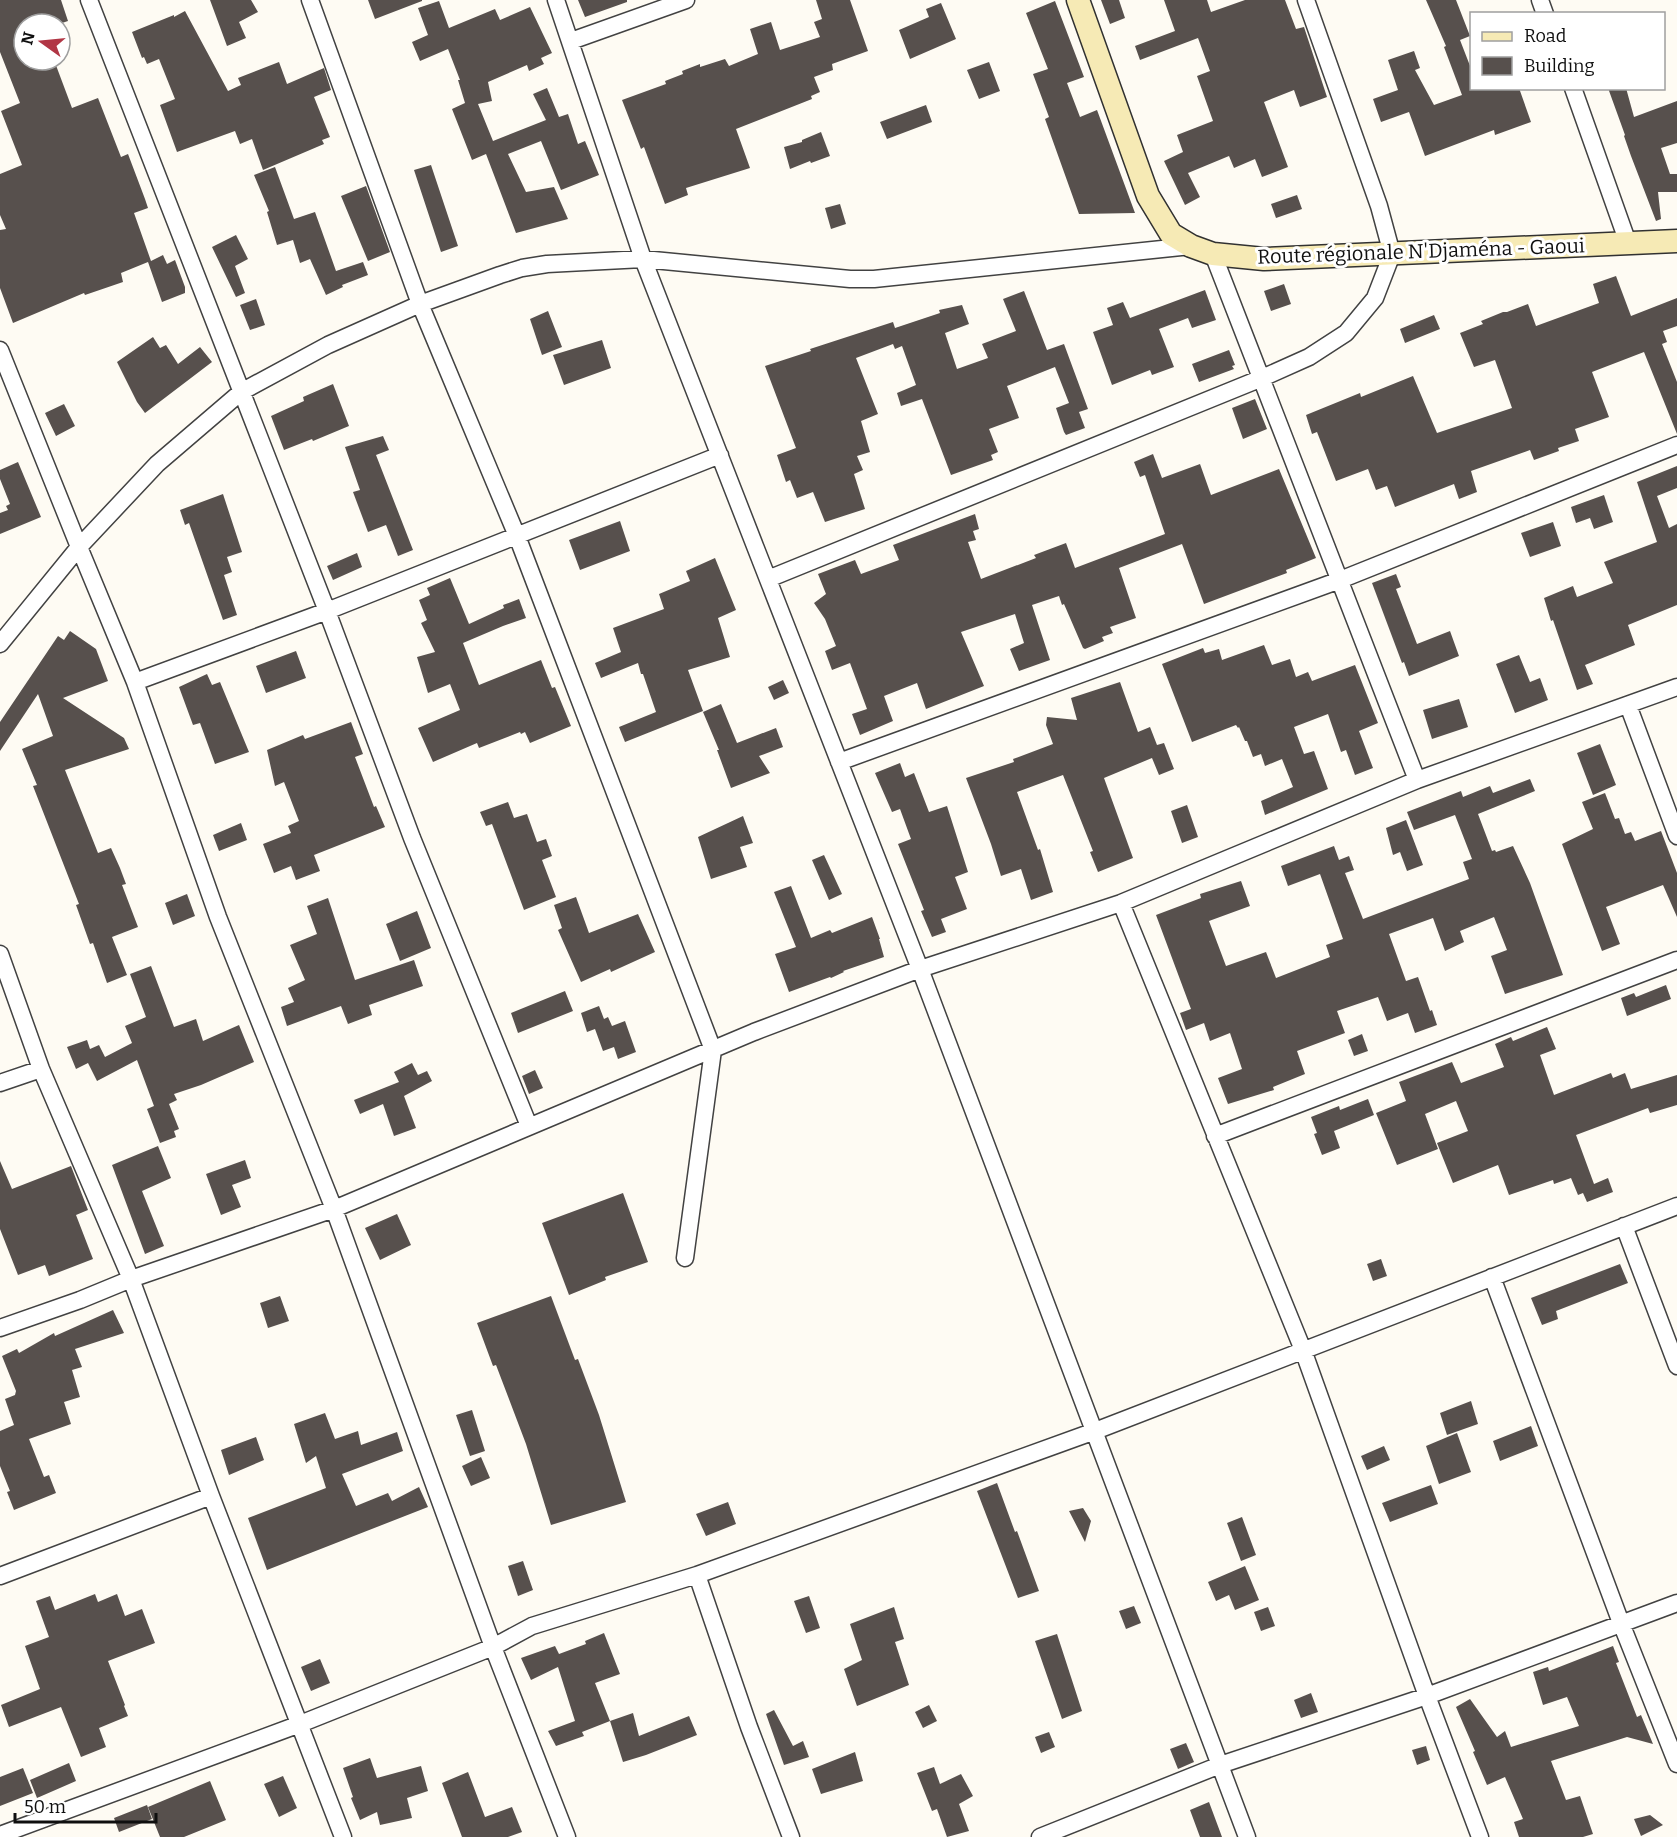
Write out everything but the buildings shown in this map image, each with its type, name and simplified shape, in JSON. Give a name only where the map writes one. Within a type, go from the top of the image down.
[{"type":"street","points":[[89,0],[327,610],[412,838],[529,1126]]},
{"type":"street","points":[[310,0],[420,304],[517,536],[713,1050],[684,1258]]},
{"type":"street","points":[[556,0],[643,259],[920,969],[1247,1837]]},
{"type":"street","points":[[571,41],[686,0]]},
{"type":"street","name":"Route régionale N'Djaména - Gaoui","points":[[1078,0],[1148,195],[1171,234],[1191,246],[1213,254],[1264,259],[1677,241]]},
{"type":"street","points":[[768,579],[1262,378],[1309,357],[1346,333],[1375,297],[1392,254],[1379,206],[1306,0]]},
{"type":"street","points":[[1575,90],[1628,243]]},
{"type":"street","points":[[0,644],[78,547],[157,464],[241,392],[328,345],[420,304],[522,268],[547,264],[643,259],[850,279],[874,279],[1191,246]]},
{"type":"street","points":[[1213,254],[1417,780]]},
{"type":"street","points":[[0,350],[78,547],[135,682],[218,917],[334,1209],[493,1647],[567,1837]]},
{"type":"street","points":[[838,762],[1340,580],[1677,445]]},
{"type":"street","points":[[135,682],[327,610],[720,455]]},
{"type":"street","points":[[0,1328],[80,1300],[131,1279],[334,1209],[713,1050],[920,969],[1121,903],[1417,780],[1677,687]]},
{"type":"street","points":[[1628,705],[1677,836]]},
{"type":"street","points":[[1121,903],[1303,1350],[1480,1837]]},
{"type":"street","points":[[0,954],[41,1069],[131,1279],[211,1496],[343,1837]]},
{"type":"street","points":[[1215,1136],[1677,960]]},
{"type":"street","points":[[0,1083],[41,1069]]},
{"type":"street","points":[[6,1835],[300,1724],[493,1647],[531,1626],[697,1575],[1095,1431],[1677,1206]]},
{"type":"street","points":[[1624,1226],[1677,1366]]},
{"type":"street","points":[[1492,1277],[1621,1623],[1677,1764]]},
{"type":"street","points":[[0,1576],[211,1496]]},
{"type":"street","points":[[697,1575],[791,1837]]},
{"type":"street","points":[[1040,1837],[1220,1766],[1427,1696],[1677,1603]]}]
